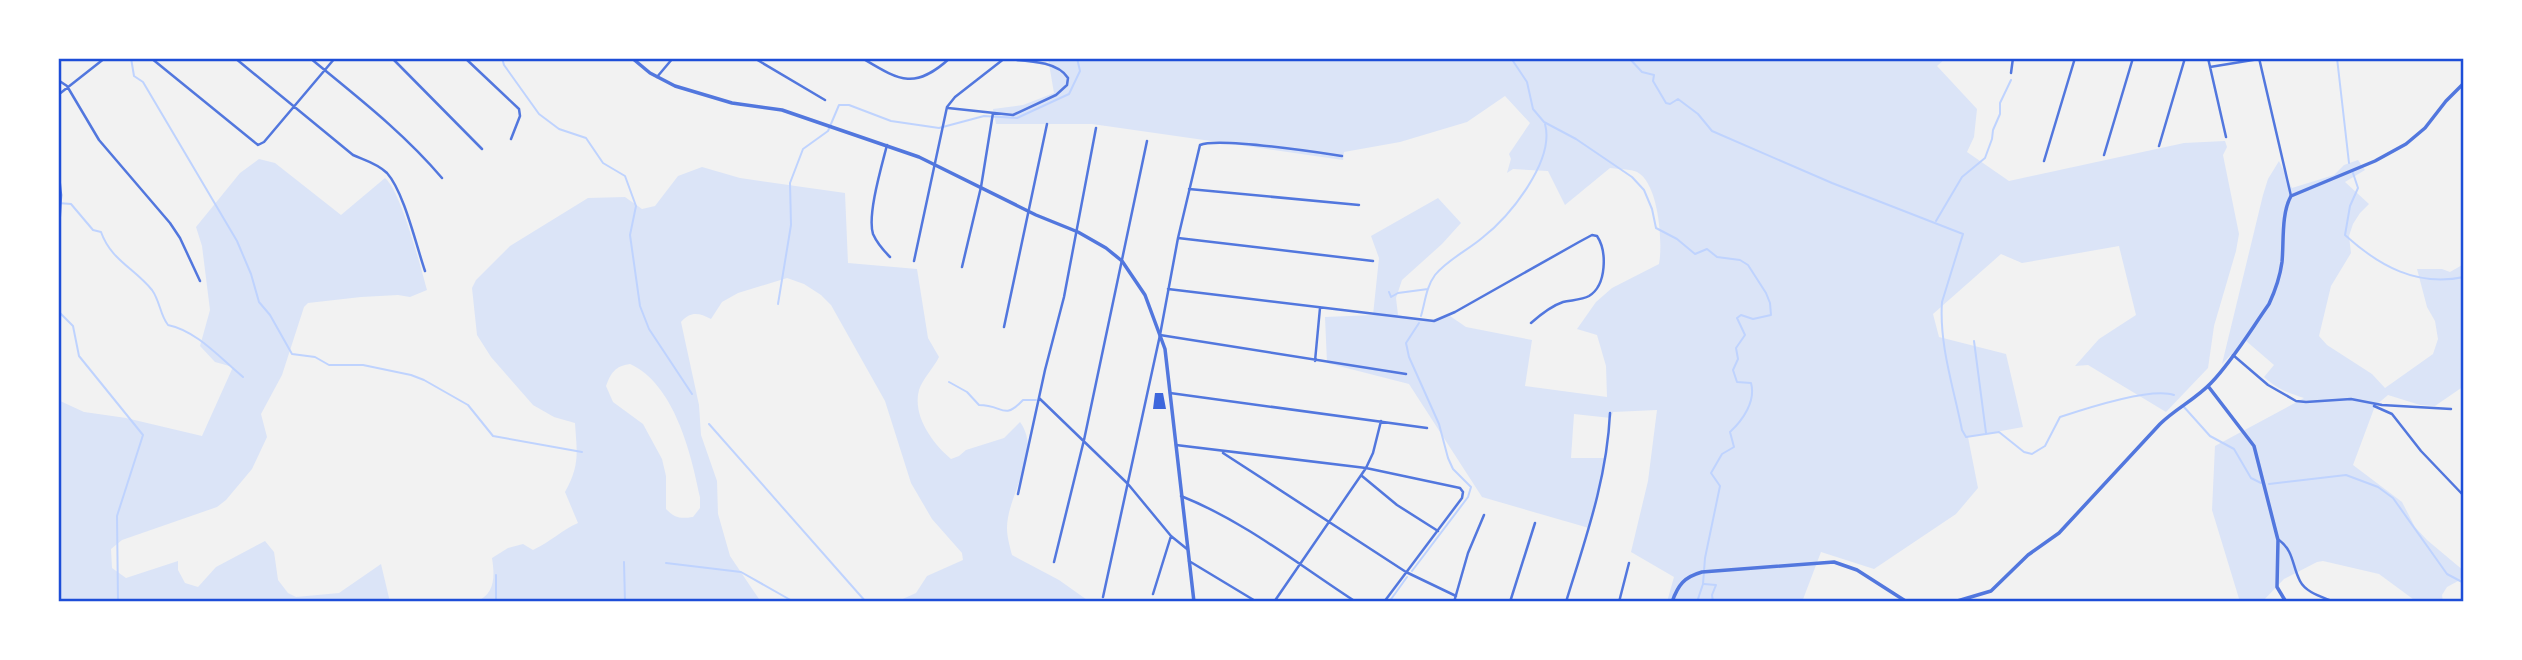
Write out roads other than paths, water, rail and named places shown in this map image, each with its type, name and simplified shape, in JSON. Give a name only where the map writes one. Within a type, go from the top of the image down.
[{"type":"street","points":[[58,95],[105,58]]},
{"type":"street","points":[[151,58],[256,144],[261,144],[335,58]]},
{"type":"street","points":[[235,58],[353,155],[374,164],[386,173],[398,191],[425,271]]},
{"type":"street","points":[[310,58],[348,87],[414,147],[442,178]]},
{"type":"street","points":[[393,58],[482,149]]},
{"type":"street","points":[[465,58],[519,109],[520,116],[511,139]]},
{"type":"street","points":[[632,58],[669,84],[732,103],[782,110],[887,145],[934,164],[1028,211],[1078,232],[1122,261],[1145,295],[1165,349],[1194,602]]},
{"type":"street","points":[[657,77],[673,58]]},
{"type":"street","points":[[754,58],[825,100]]},
{"type":"street","points":[[862,58],[892,76],[910,80],[929,74],[950,58]]},
{"type":"street","points":[[2011,73],[2013,58]]},
{"type":"street","points":[[2044,162],[2075,58]]},
{"type":"street","points":[[2104,155],[2133,58]]},
{"type":"street","points":[[2159,146],[2185,58]]},
{"type":"street","points":[[2208,58],[2226,136]]},
{"type":"street","points":[[1954,602],[1981,596],[1996,587],[2028,555],[2064,528],[2160,424],[2208,386],[2269,304],[2279,279],[2291,196],[2259,58],[2210,67]]},
{"type":"street","points":[[914,261],[947,107],[953,99],[1005,59],[1051,67],[1065,73],[1068,82],[1059,92],[1018,113],[993,113],[947,107]]},
{"type":"street","points":[[58,80],[67,86],[99,140],[170,223],[200,281]]},
{"type":"street","points":[[2291,196],[2375,162],[2406,144],[2425,128],[2464,83]]},
{"type":"street","points":[[961,267],[981,187],[993,113]]},
{"type":"street","points":[[1004,327],[1047,124]]},
{"type":"street","points":[[1018,494],[1078,232],[1096,128]]},
{"type":"street","points":[[1054,562],[1084,440],[1147,141]]},
{"type":"street","points":[[1103,597],[1199,148],[1207,143],[1228,143],[1342,156]]},
{"type":"street","points":[[887,145],[878,181],[872,228],[877,242],[890,257]]},
{"type":"street","points":[[58,165],[61,195],[58,249]]},
{"type":"street","points":[[1189,189],[1359,205]]},
{"type":"street","points":[[1168,289],[1436,320],[1592,235],[1597,236],[1604,270],[1593,292],[1588,297],[1556,305],[1531,323]]},
{"type":"street","points":[[1178,238],[1373,261]]},
{"type":"street","points":[[1315,360],[1320,307]]},
{"type":"street","points":[[1160,335],[1406,374]]},
{"type":"street","points":[[2233,355],[2268,385],[2292,399],[2306,402],[2345,399],[2369,404],[2451,409]]},
{"type":"street","points":[[2208,386],[2254,446],[2278,540],[2277,587],[2286,602]]},
{"type":"street","points":[[1169,393],[1427,428]]},
{"type":"street","points":[[1039,398],[1128,484],[1171,536],[1187,549]]},
{"type":"street","points":[[2369,404],[2392,414],[2421,451],[2464,496]]},
{"type":"street","points":[[1566,602],[1596,501],[1609,442],[1610,413]]},
{"type":"street","points":[[1274,602],[1362,476],[1373,453],[1381,421]]},
{"type":"street","points":[[1176,445],[1366,468],[1462,489],[1462,498],[1384,602]]},
{"type":"street","points":[[1220,451],[1406,572],[1455,596]]},
{"type":"street","points":[[1362,476],[1397,505],[1438,531]]},
{"type":"street","points":[[1181,496],[1244,527],[1356,602]]},
{"type":"street","points":[[1454,602],[1468,553],[1484,515]]},
{"type":"street","points":[[1510,602],[1535,523]]},
{"type":"street","points":[[1153,594],[1171,536]]},
{"type":"street","points":[[2278,540],[2290,552],[2303,584],[2310,591],[2334,602]]},
{"type":"street","points":[[1189,561],[1257,602]]},
{"type":"street","points":[[1672,602],[1676,589],[1684,580],[1702,572],[1834,562],[1857,570],[1907,602]]},
{"type":"street","points":[[1619,602],[1629,563]]},
{"type":"waterway","points":[[131,58],[134,76],[143,82],[237,241],[259,302],[270,315],[292,354],[315,357],[329,365],[363,365],[411,375],[468,405],[493,436],[582,452]]},
{"type":"waterway","points":[[502,58],[504,65],[539,114],[559,129],[586,138],[603,163],[625,176],[636,206],[630,235],[640,306],[649,329],[692,394]]},
{"type":"waterway","points":[[778,304],[791,225],[790,183],[803,149],[828,131],[839,105],[849,105],[891,121],[939,128],[984,116],[1017,118],[1069,94],[1080,71],[1077,58]]},
{"type":"waterway","points":[[1511,58],[1527,82],[1533,109],[1544,122],[1576,139],[1632,177],[1644,190],[1656,228],[1677,239],[1695,254],[1707,249],[1717,257],[1740,260],[1748,265],[1770,303],[1771,315],[1753,319],[1741,315],[1737,318],[1745,335],[1736,348],[1738,359],[1733,370],[1737,382],[1751,383],[1752,397],[1744,416],[1730,432],[1734,447],[1722,454],[1711,473],[1720,486],[1705,558],[1703,584],[1697,602]]},
{"type":"waterway","points":[[1629,58],[1642,72],[1654,75],[1653,81],[1666,103],[1670,104],[1678,99],[1698,114],[1712,131],[1832,183],[1963,234],[1942,302],[1942,318],[1948,367],[1962,430],[1966,437],[1999,432],[2024,452],[2032,454],[2045,446],[2060,417],[2135,396],[2164,393],[2174,395]]},
{"type":"waterway","points":[[2337,58],[2349,163]]},
{"type":"waterway","points":[[1936,221],[1962,177],[1985,158],[2000,114],[2000,103],[2011,80]]},
{"type":"waterway","points":[[1421,316],[1435,275],[1493,228],[1528,187],[1543,154],[1545,124]]},
{"type":"waterway","points":[[2353,173],[2358,188],[2350,206],[2345,235],[2371,256],[2400,271],[2430,279],[2464,277]]},
{"type":"waterway","points":[[58,203],[71,204],[93,230],[101,232],[117,257],[152,290],[168,325],[198,339],[243,377]]},
{"type":"waterway","points":[[1389,292],[1391,297],[1398,293],[1428,289]]},
{"type":"waterway","points":[[58,311],[73,326],[79,356],[143,435],[117,516],[118,602]]},
{"type":"waterway","points":[[1412,571],[1468,497],[1471,487],[1453,469],[1439,424],[1409,357],[1406,343],[1419,323]]},
{"type":"waterway","points":[[1974,341],[1986,433]]},
{"type":"waterway","points":[[949,382],[967,392],[979,405],[1007,411],[1023,400],[1036,400]]},
{"type":"waterway","points":[[2184,407],[2210,436],[2234,449],[2251,478],[2261,483]]},
{"type":"waterway","points":[[709,424],[866,602]]},
{"type":"waterway","points":[[2269,484],[2346,475],[2378,487],[2393,498],[2447,574],[2464,583]]},
{"type":"waterway","points":[[624,562],[625,602]]},
{"type":"waterway","points":[[666,563],[741,572],[794,602]]},
{"type":"waterway","points":[[496,575],[496,602]]},
{"type":"waterway","points":[[1389,602],[1407,577]]},
{"type":"waterway","points":[[1704,584],[1716,585],[1712,595],[1713,602]]}]
